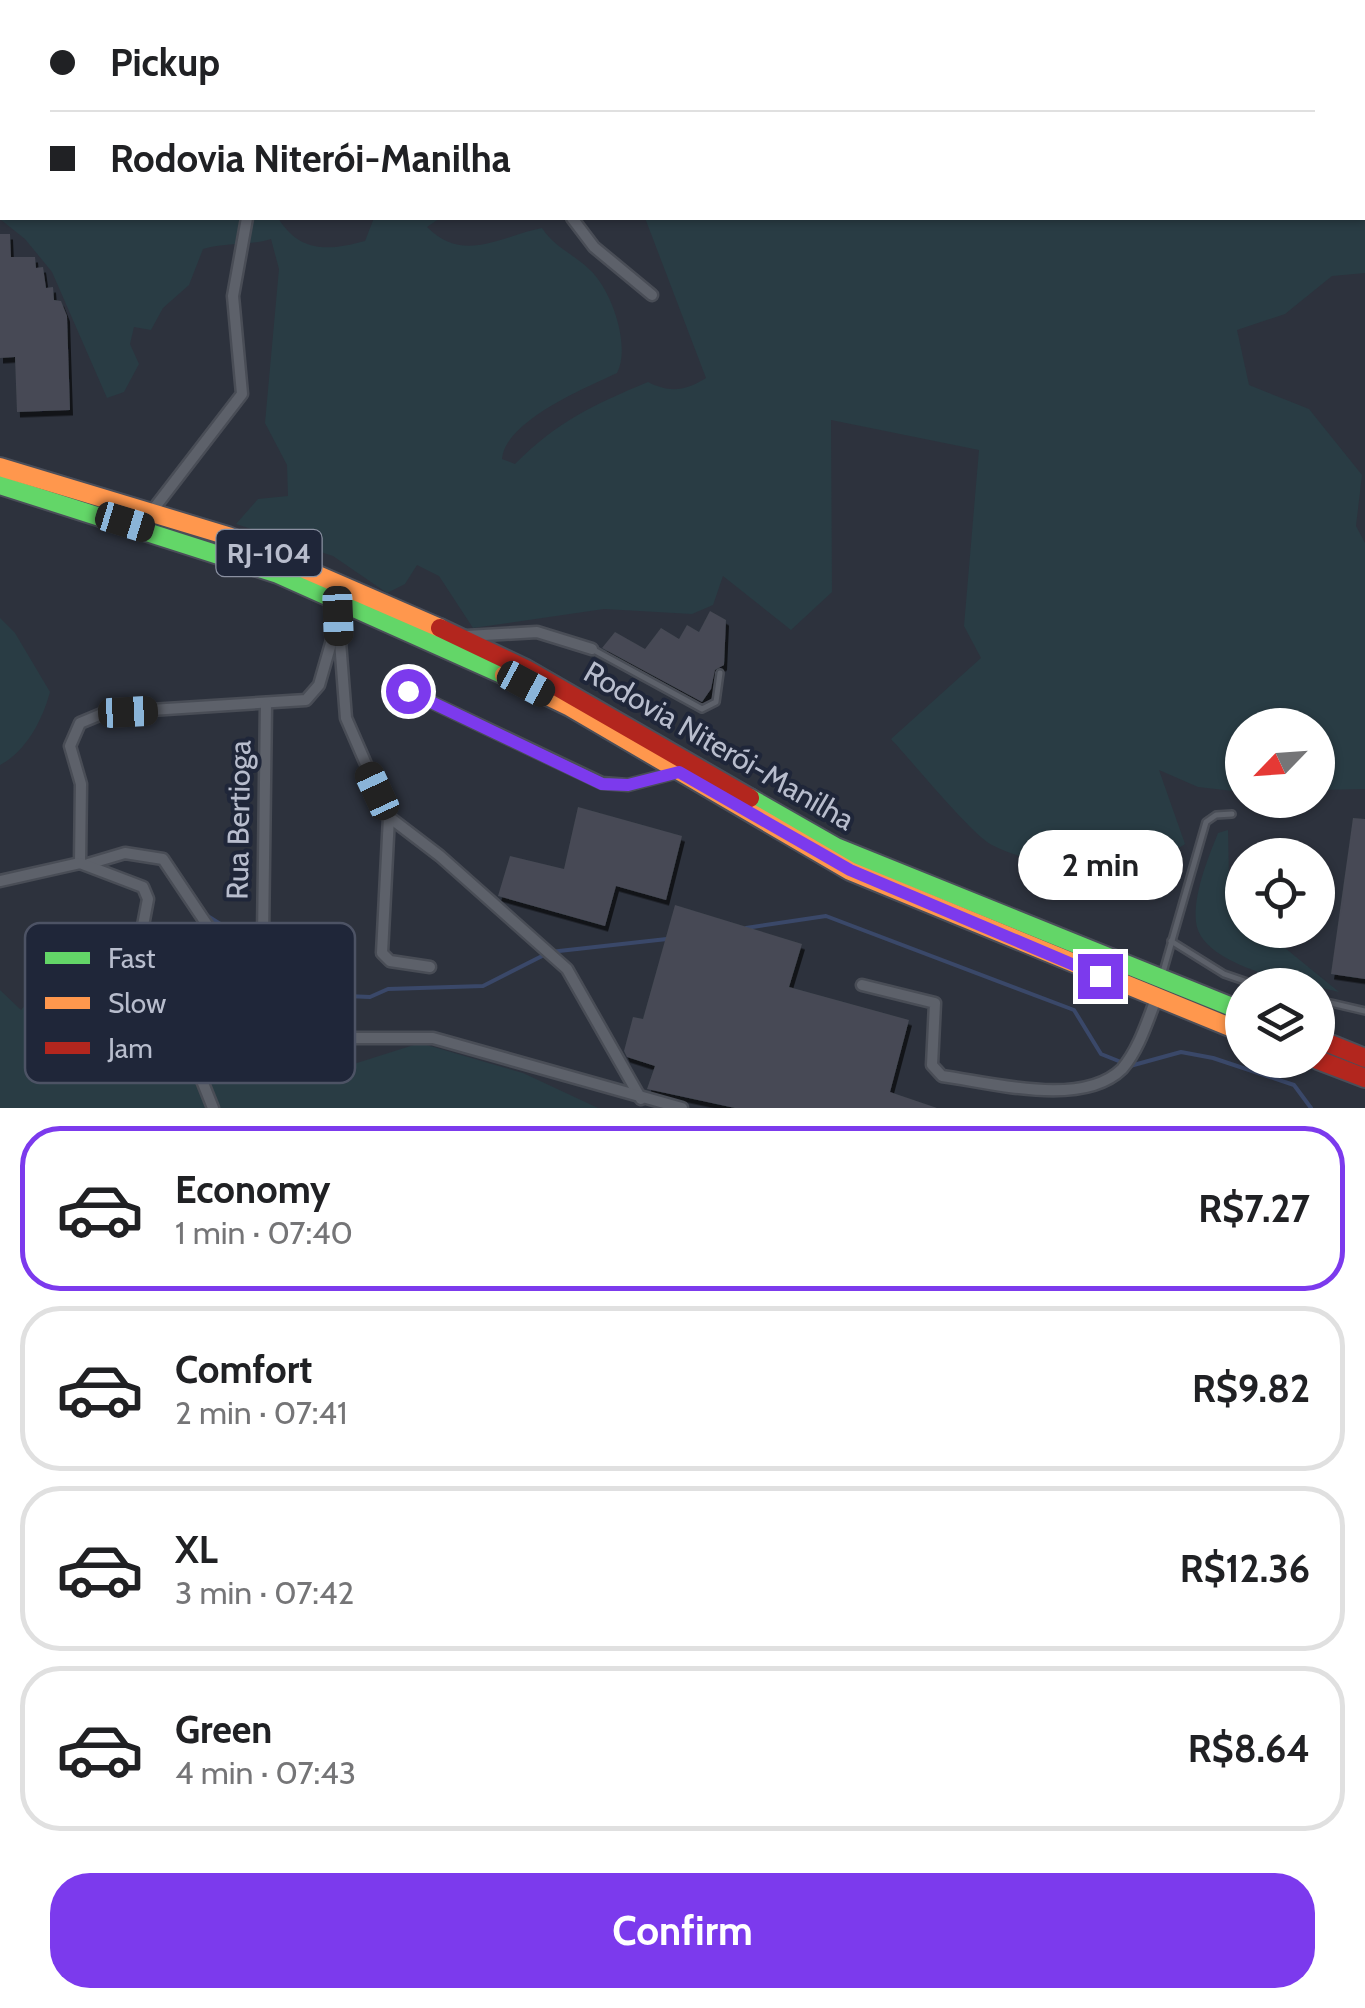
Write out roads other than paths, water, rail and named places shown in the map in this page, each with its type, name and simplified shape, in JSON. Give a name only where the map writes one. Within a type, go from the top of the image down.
[{"type":"highway","name":"Rodovia Niterói-Manilha","points":[[0,467],[152,511],[340,582],[596,706],[836,846],[1158,989],[1225,1023]]},
{"type":"highway","name":"Rodovia Niterói-Manilha","points":[[0,485],[220,553],[340,608],[526,684],[850,870],[1158,989],[1225,1007]]},
{"type":"highway","points":[[1335,1046],[1365,1058]]},
{"type":"highway","points":[[1335,1067],[1365,1078]]},
{"type":"street","points":[[152,511],[242,394],[234,296],[247,220]]},
{"type":"street","points":[[574,220],[594,246],[652,296]]},
{"type":"street","points":[[84,863],[81,784],[70,746],[80,723],[104,713],[306,700],[316,692],[340,608]]},
{"type":"street","points":[[340,608],[346,718],[389,816],[382,953],[390,961],[430,967]]},
{"type":"street","points":[[460,637],[537,632],[592,648]]},
{"type":"street","points":[[408,691],[602,784],[628,785],[679,772]]},
{"type":"street","name":"Rua Bertioga","points":[[263,923],[266,704]]},
{"type":"street","points":[[389,816],[440,856],[567,970],[641,1099]]},
{"type":"street","name":"Rua Bertioga","points":[[84,863],[124,853],[163,860],[204,923]]},
{"type":"street","points":[[0,881],[84,863],[140,884],[146,892],[142,923]]},
{"type":"street","points":[[862,985],[935,1003],[932,1066],[942,1076],[1052,1093],[1100,1085],[1126,1063],[1158,989]]},
{"type":"street","name":"Rua Bertioga","points":[[355,1038],[433,1038],[682,1108]]},
{"type":"street","points":[[204,1083],[214,1108]]},
{"type":"lane","points":[[592,648],[702,709],[716,702],[720,673]]},
{"type":"lane","points":[[1158,989],[1206,822],[1216,814],[1225,814]]},
{"type":"lane","points":[[1171,941],[1225,974]]},
{"type":"lane","points":[[1335,1004],[1363,1010]]},
{"type":"waterway","points":[[206,915],[219,923]]},
{"type":"waterway","points":[[746,928],[826,916],[1074,1010],[1101,1054],[1121,1062]]},
{"type":"waterway","points":[[355,996],[370,997],[388,989],[483,986],[550,952],[667,939]]},
{"type":"waterway","points":[[1130,1066],[1181,1052],[1213,1058],[1294,1085],[1311,1108]]}]
